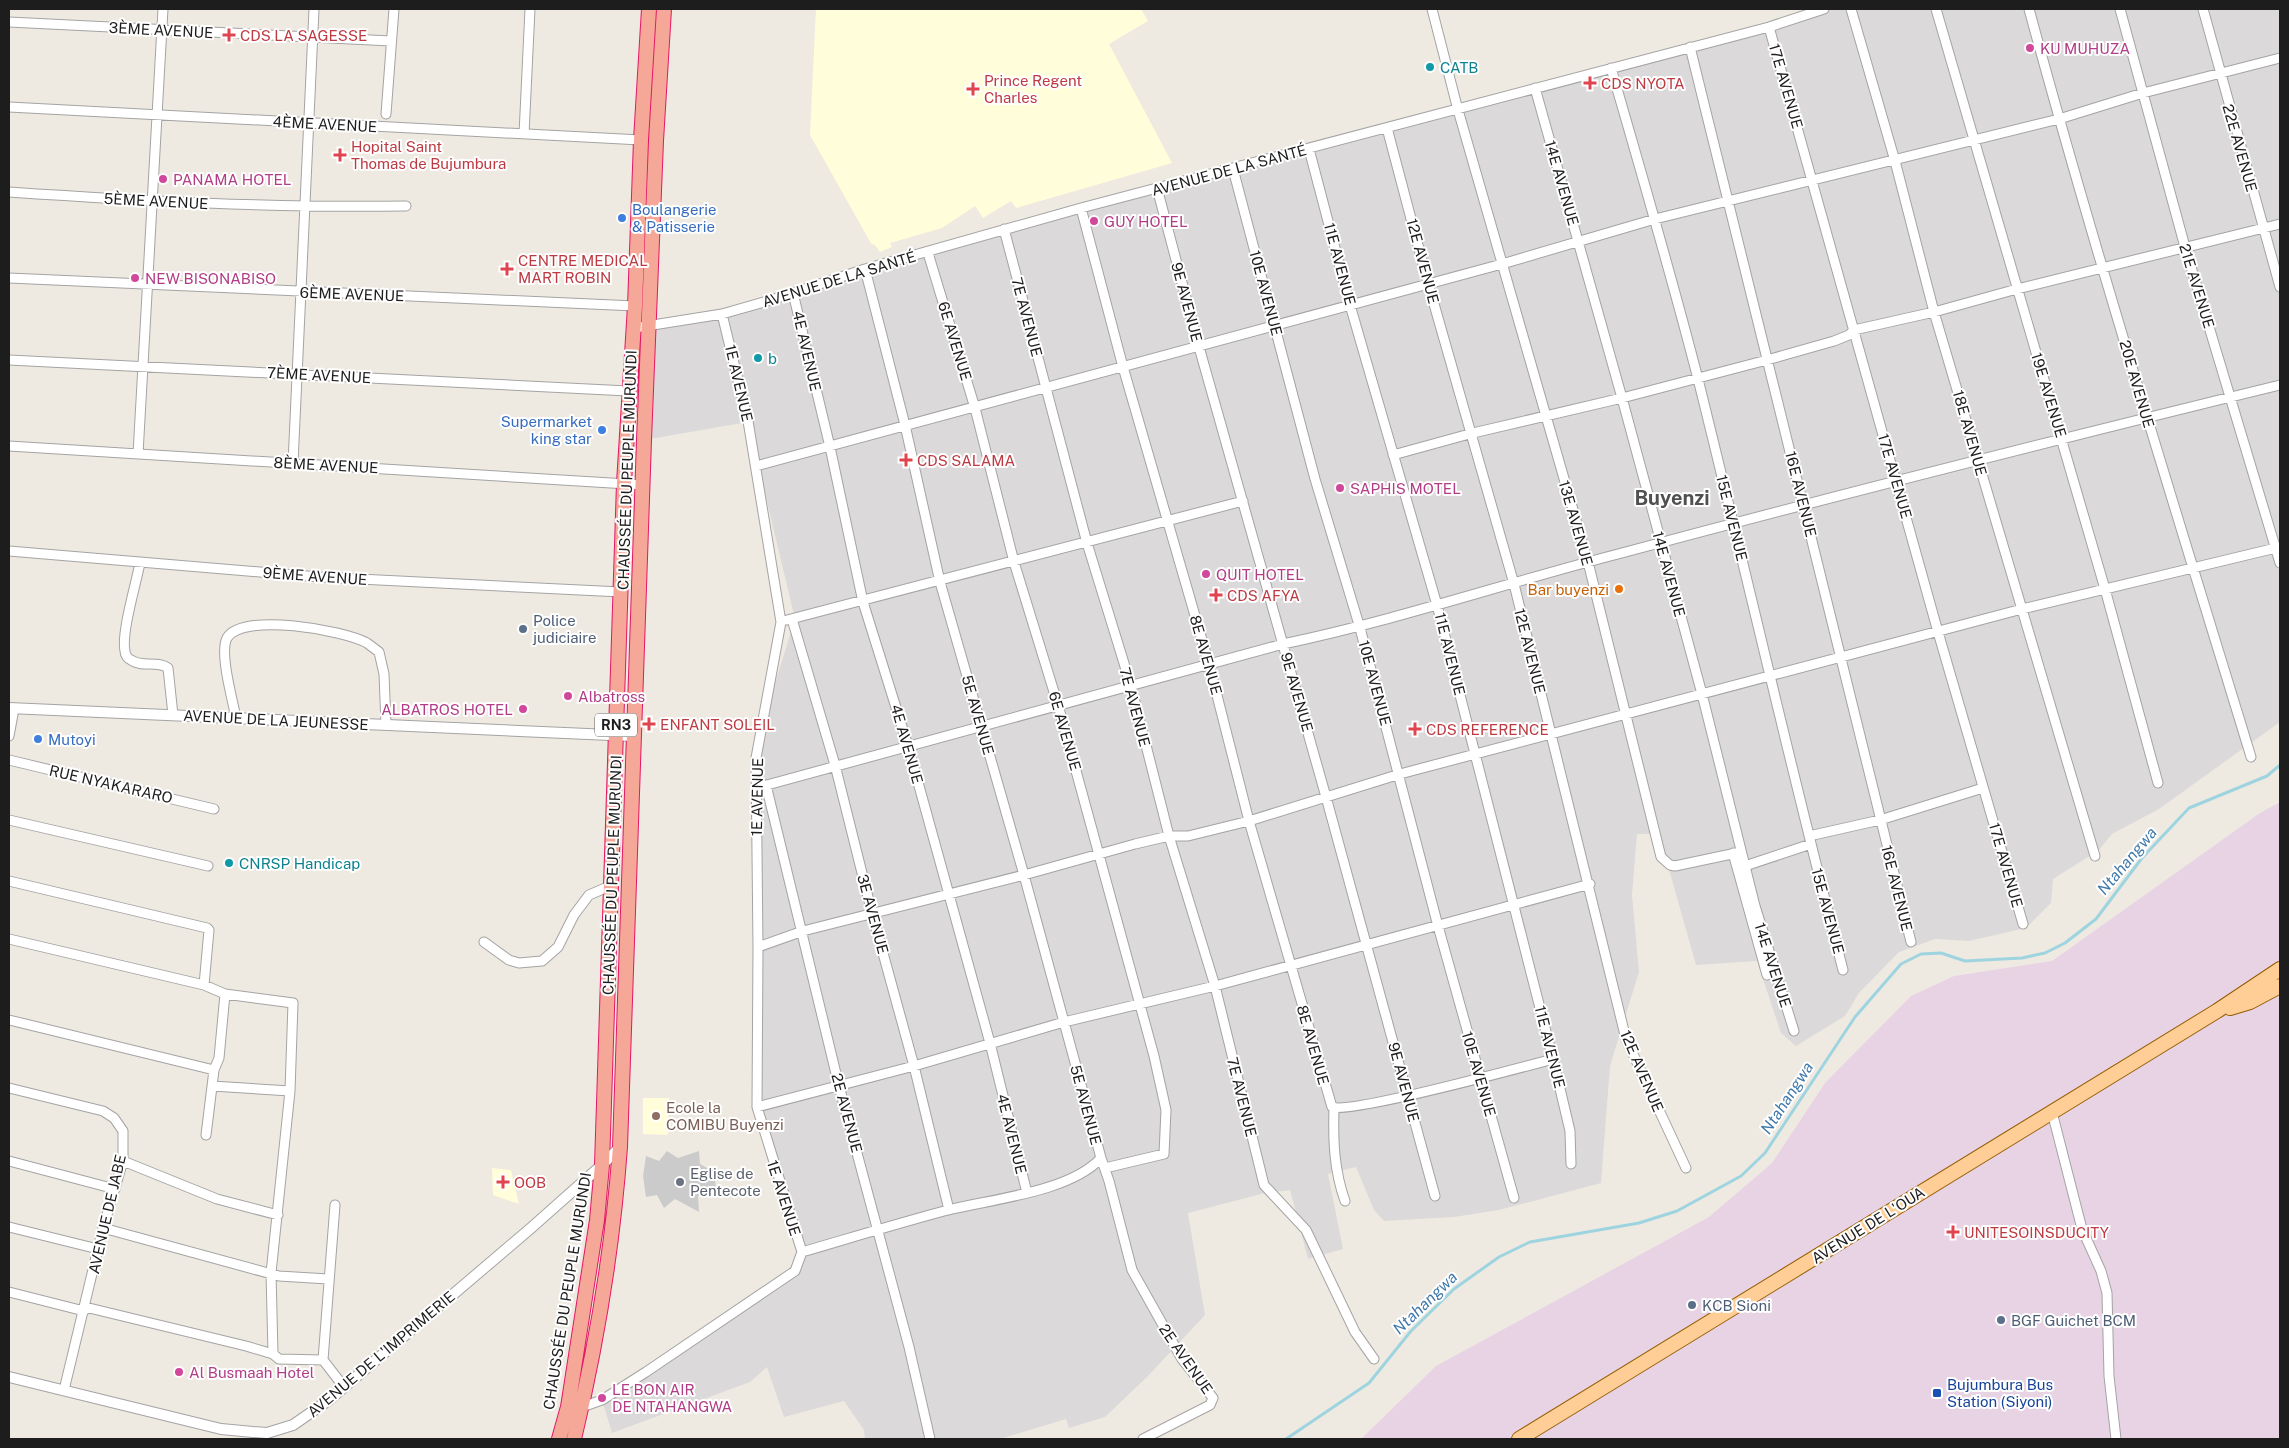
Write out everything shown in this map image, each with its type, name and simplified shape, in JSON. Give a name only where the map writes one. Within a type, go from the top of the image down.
[{"type":"highway","name":"CHAUSSÉE DU PEUPLE MURUNDI","points":[[574,1439],[575,1407],[598,1220],[602,1165],[624,484],[628,392],[634,328],[641,140],[649,9]]},
{"type":"highway","name":"CHAUSSÉE DU PEUPLE MURUNDI","points":[[559,1439],[575,1407],[614,1220],[620,1147],[648,327],[664,9]]},
{"type":"main road","name":"AVENUE DE L'OUA","points":[[1519,1439],[1536,1435],[2217,1011],[2280,969]]},
{"type":"main road","name":"AVENUE DE L'OUA","points":[[2217,1011],[2250,1002],[2280,986]]},
{"type":"street","points":[[138,454],[163,9]]},
{"type":"street","points":[[293,463],[314,9]]},
{"type":"street","points":[[386,114],[390,41],[394,9]]},
{"type":"street","points":[[524,134],[530,9]]},
{"type":"street","name":"13E AVENUE","points":[[1432,9],[1458,110],[1588,562],[1661,857],[1670,865],[1675,866],[1737,852]]},
{"type":"street","name":"AVENUE DE LA SANTÉ","points":[[634,328],[722,314],[865,269],[928,253],[1004,229],[1769,27],[1824,9]]},
{"type":"street","name":"18E AVENUE","points":[[1851,9],[1934,312],[2095,856]]},
{"type":"street","name":"19E AVENUE","points":[[1936,9],[2062,438],[2158,783]]},
{"type":"street","name":"20E AVENUE","points":[[2029,9],[2146,418],[2251,757]]},
{"type":"street","name":"21E AVENUE","points":[[2120,9],[2185,247],[2230,398],[2278,548],[2280,563]]},
{"type":"street","name":"22E AVENUE","points":[[2202,9],[2280,287]]},
{"type":"street","name":"3ÈME AVENUE","points":[[9,22],[390,41]]},
{"type":"street","name":"17E AVENUE","points":[[1769,27],[1938,632],[2023,924]]},
{"type":"street","name":"16E AVENUE","points":[[1690,47],[1911,942]]},
{"type":"street","points":[[756,466],[830,447],[905,424],[1046,389],[1502,264],[1655,219],[2059,119],[2143,93],[2280,58]]},
{"type":"street","name":"15E AVENUE","points":[[1610,68],[1655,219],[1697,377],[1843,970]]},
{"type":"street","name":"14E AVENUE","points":[[1535,88],[1622,398],[1702,694],[1737,852],[1745,866],[1761,928],[1794,1031]]},
{"type":"street","name":"4ÈME AVENUE","points":[[9,108],[641,140]]},
{"type":"street","name":"12E AVENUE","points":[[1387,128],[1428,283],[1514,584],[1590,884],[1626,1039],[1686,1168]]},
{"type":"street","name":"11E AVENUE","points":[[1309,148],[1350,305],[1438,605],[1553,1059],[1570,1131],[1571,1164]]},
{"type":"street","name":"10E AVENUE","points":[[1233,169],[1315,479],[1360,628],[1400,774],[1438,926],[1514,1198]]},
{"type":"street","name":"9E AVENUE","points":[[1157,188],[1199,347],[1326,796],[1435,1196]]},
{"type":"street","name":"5ÈME AVENUE","points":[[9,192],[152,202],[304,208],[406,206]]},
{"type":"street","name":"8E AVENUE","points":[[1081,208],[1123,367],[1210,664],[1249,821],[1332,1105],[1334,1156],[1338,1181],[1345,1200]]},
{"type":"street","points":[[1393,455],[1472,433],[1622,398],[1767,360],[1834,341],[1849,335],[1854,330],[1934,312],[2017,289],[2280,224]]},
{"type":"street","name":"7E AVENUE","points":[[1004,229],[1087,543],[1131,686],[1169,836],[1215,986],[1264,1185],[1306,1230],[1350,1324],[1374,1359]]},
{"type":"street","name":"6E AVENUE","points":[[928,253],[975,408],[1014,562],[1058,705],[1140,1004],[1166,1110],[1165,1151],[1162,1155],[1105,1168]]},
{"type":"street","name":"5E AVENUE","points":[[865,269],[905,424],[940,582],[1024,875],[1101,1158]]},
{"type":"street","name":"6ÈME AVENUE","points":[[9,278],[635,306]]},
{"type":"street","name":"4E AVENUE","points":[[793,293],[830,447],[862,602],[908,746],[990,1044],[1026,1192]]},
{"type":"street","name":"1E AVENUE","points":[[722,314],[748,421],[781,622],[756,758],[757,1107],[802,1252]]},
{"type":"street","name":"7ÈME AVENUE","points":[[9,360],[297,373],[628,392]]},
{"type":"street","points":[[756,788],[1283,644],[1360,628],[1660,542],[2062,438],[2280,385]]},
{"type":"street","name":"8ÈME AVENUE","points":[[9,446],[644,485]]},
{"type":"street","points":[[781,622],[940,582],[1243,501]]},
{"type":"street","points":[[758,947],[803,931],[1024,875],[1099,853],[1169,836],[1188,836],[1249,821],[1400,774],[2022,609],[2278,548]]},
{"type":"street","name":"9ÈME AVENUE","points":[[9,551],[319,577],[622,592]]},
{"type":"street","points":[[140,563],[126,635],[125,652],[129,659],[135,662],[162,664],[168,668],[173,715]]},
{"type":"street","name":"3E AVENUE","points":[[792,619],[835,765],[872,913],[914,1066],[948,1210]]},
{"type":"street","points":[[236,718],[223,649],[227,638],[236,630],[253,625],[284,625],[366,642],[379,652],[384,674],[386,725]]},
{"type":"street","points":[[9,736],[11,708]]},
{"type":"street","name":"AVENUE DE LA JEUNESSE","points":[[11,708],[633,736]]},
{"type":"street","name":"RUE NYAKARARO","points":[[9,760],[214,809]]},
{"type":"street","name":"2E AVENUE","points":[[766,785],[803,931],[839,1086],[909,1348],[930,1439]]},
{"type":"street","points":[[1745,866],[1810,840],[1984,788]]},
{"type":"street","points":[[9,820],[208,866]]},
{"type":"street","points":[[1737,852],[1767,975]]},
{"type":"street","points":[[9,881],[207,928],[209,942],[204,985]]},
{"type":"street","points":[[757,1107],[914,1066],[1064,1022],[1215,986],[1590,884]]},
{"type":"street","points":[[484,942],[510,960],[519,963],[542,961],[558,947],[574,915],[589,895],[610,886]]},
{"type":"street","points":[[9,939],[204,985],[225,994],[264,997],[293,1003],[290,1091],[271,1273],[273,1354]]},
{"type":"street","points":[[206,1135],[214,1070],[219,1058],[225,994]]},
{"type":"street","points":[[9,1020],[214,1070]]},
{"type":"street","points":[[1332,1105],[1407,1095],[1553,1059]]},
{"type":"street","points":[[212,1086],[290,1091]]},
{"type":"street","name":"AVENUE DE JABE","points":[[9,1088],[102,1111],[114,1118],[123,1131],[123,1161],[103,1228],[64,1390]]},
{"type":"street","points":[[2052,1112],[2082,1228],[2101,1270],[2107,1293],[2109,1376],[2116,1439]]},
{"type":"street","name":"AVENUE DE L'IMPRIMERIE","points":[[9,1377],[221,1429],[267,1433],[294,1425],[344,1387],[602,1165],[620,1147]]},
{"type":"street","points":[[575,1407],[602,1400],[795,1271],[802,1252],[948,1210],[1067,1181],[1086,1172],[1101,1158]]},
{"type":"street","name":"2E AVENUE","points":[[1101,1158],[1132,1270],[1172,1344],[1213,1398],[1210,1405],[1143,1439]]},
{"type":"street","points":[[9,1161],[115,1189]]},
{"type":"street","points":[[123,1161],[217,1199],[278,1215]]},
{"type":"street","points":[[334,1205],[323,1360],[344,1387]]},
{"type":"street","points":[[9,1227],[98,1249]]},
{"type":"street","points":[[103,1228],[271,1273],[328,1279]]},
{"type":"street","points":[[9,1292],[273,1354],[279,1359],[290,1361],[323,1360]]},
{"type":"shaded area","name":"Prince Regent Charles","points":[[816,9],[1141,9],[1148,21],[1109,44],[1172,163],[1016,208],[1011,201],[983,218],[975,206],[942,228],[890,243],[892,247],[880,252],[874,244],[872,245],[810,135]]},
{"type":"shaded area","points":[[1828,9],[2280,9],[2280,722],[2159,809],[2112,834],[2099,850],[2053,879],[2051,903],[2026,928],[1969,941],[1935,939],[1899,952],[1859,993],[1845,1016],[1796,1046],[1781,1033],[1757,961],[1696,965],[1659,834],[1637,834],[1632,895],[1639,972],[1610,1066],[1601,1183],[1499,1210],[1454,1217],[1384,1221],[1374,1210],[1356,1167],[1328,1174],[1343,1249],[1308,1259],[1290,1190],[1265,1193],[1188,1213],[1205,1315],[1148,1376],[1105,1417],[1069,1428],[1066,1419],[1000,1439],[865,1439],[864,1430],[844,1401],[784,1417],[767,1367],[750,1382],[612,1433],[602,1400],[795,1271],[802,1252],[761,1125],[756,758],[772,693],[795,619],[748,422],[644,440],[651,324],[722,310],[1083,210],[1159,193]]},
{"type":"shaded area","points":[[2280,802],[2280,1439],[1361,1439],[1436,1366],[1709,1217],[1772,1163],[1825,1083],[1911,996],[1954,976],[2052,961],[2260,813]]},
{"type":"shaded area","name":"Ecole la COMIBU Buyenzi","points":[[643,1098],[669,1098],[668,1135],[643,1134]]},
{"type":"shaded area","name":"Eglise de Pentecote","points":[[667,1151],[678,1158],[699,1151],[700,1164],[714,1172],[716,1188],[709,1193],[698,1196],[699,1212],[675,1199],[664,1208],[657,1195],[646,1197],[643,1176],[646,1156],[659,1161]]},
{"type":"shaded area","name":"OOB","points":[[492,1168],[511,1170],[519,1204],[493,1195]]},
{"type":"waterway","name":"Ntahangwa","points":[[1286,1439],[1369,1383],[1411,1331],[1454,1289],[1499,1257],[1530,1242],[1639,1223],[1677,1211],[1741,1176],[1765,1153],[1855,1017],[1901,964],[1921,954],[1941,953],[1965,961],[2022,958],[2045,953],[2065,943],[2096,919],[2142,858],[2189,808],[2267,776],[2280,765]]},
{"type":"place","name":"CDS LA SAGESSE","points":[[229,35]]},
{"type":"place","name":"KU MUHUZA","points":[[2030,48]]},
{"type":"place","name":"CATB","points":[[1430,67]]},
{"type":"place","name":"CDS NYOTA","points":[[1590,83]]},
{"type":"place","name":"Prince Regent Charles","points":[[973,89]]},
{"type":"place","name":"Hopital Saint Thomas de Bujumbura","points":[[340,155]]},
{"type":"place","name":"PANAMA HOTEL","points":[[163,179]]},
{"type":"place","name":"Boulangerie & Patisserie","points":[[622,218]]},
{"type":"place","name":"GUY HOTEL","points":[[1094,221]]},
{"type":"place","name":"CENTRE MEDICAL MART ROBIN","points":[[507,269]]},
{"type":"place","name":"NEW BISONABISO","points":[[135,278]]},
{"type":"place","name":"b","points":[[758,358]]},
{"type":"place","name":"Supermarket king star","points":[[602,430]]},
{"type":"place","name":"CDS SALAMA","points":[[906,460]]},
{"type":"place","name":"SAPHIS MOTEL","points":[[1340,488]]},
{"type":"place","name":"QUIT HOTEL","points":[[1206,574]]},
{"type":"place","name":"Bar buyenzi","points":[[1619,589]]},
{"type":"place","name":"CDS AFYA","points":[[1216,595]]},
{"type":"place","name":"Police judiciaire","points":[[523,629]]},
{"type":"place","name":"Albatross","points":[[568,696]]},
{"type":"place","name":"ALBATROS HOTEL","points":[[523,709]]},
{"type":"place","name":"ENFANT SOLEIL","points":[[649,724]]},
{"type":"place","name":"CDS REFERENCE","points":[[1415,729]]},
{"type":"place","name":"Mutoyi","points":[[38,739]]},
{"type":"place","name":"CNRSP Handicap","points":[[229,863]]},
{"type":"place","name":"Ecole la COMIBU Buyenzi","points":[[656,1116]]},
{"type":"place","name":"OOB","points":[[503,1182]]},
{"type":"place","name":"Eglise de Pentecote","points":[[680,1182]]},
{"type":"place","name":"UNITESOINSDUCITY","points":[[1953,1232]]},
{"type":"place","name":"KCB Sioni","points":[[1692,1305]]},
{"type":"place","name":"BGF Guichet BCM","points":[[2001,1320]]},
{"type":"place","name":"Al Busmaah Hotel","points":[[179,1372]]},
{"type":"place","name":"Bujumbura Bus Station (Siyoni)","points":[[1937,1393]]},
{"type":"place","name":"LE BON AIR DE NTAHANGWA","points":[[602,1398]]},
{"type":"district","name":"Buyenzi","points":[[1672,498]]}]
